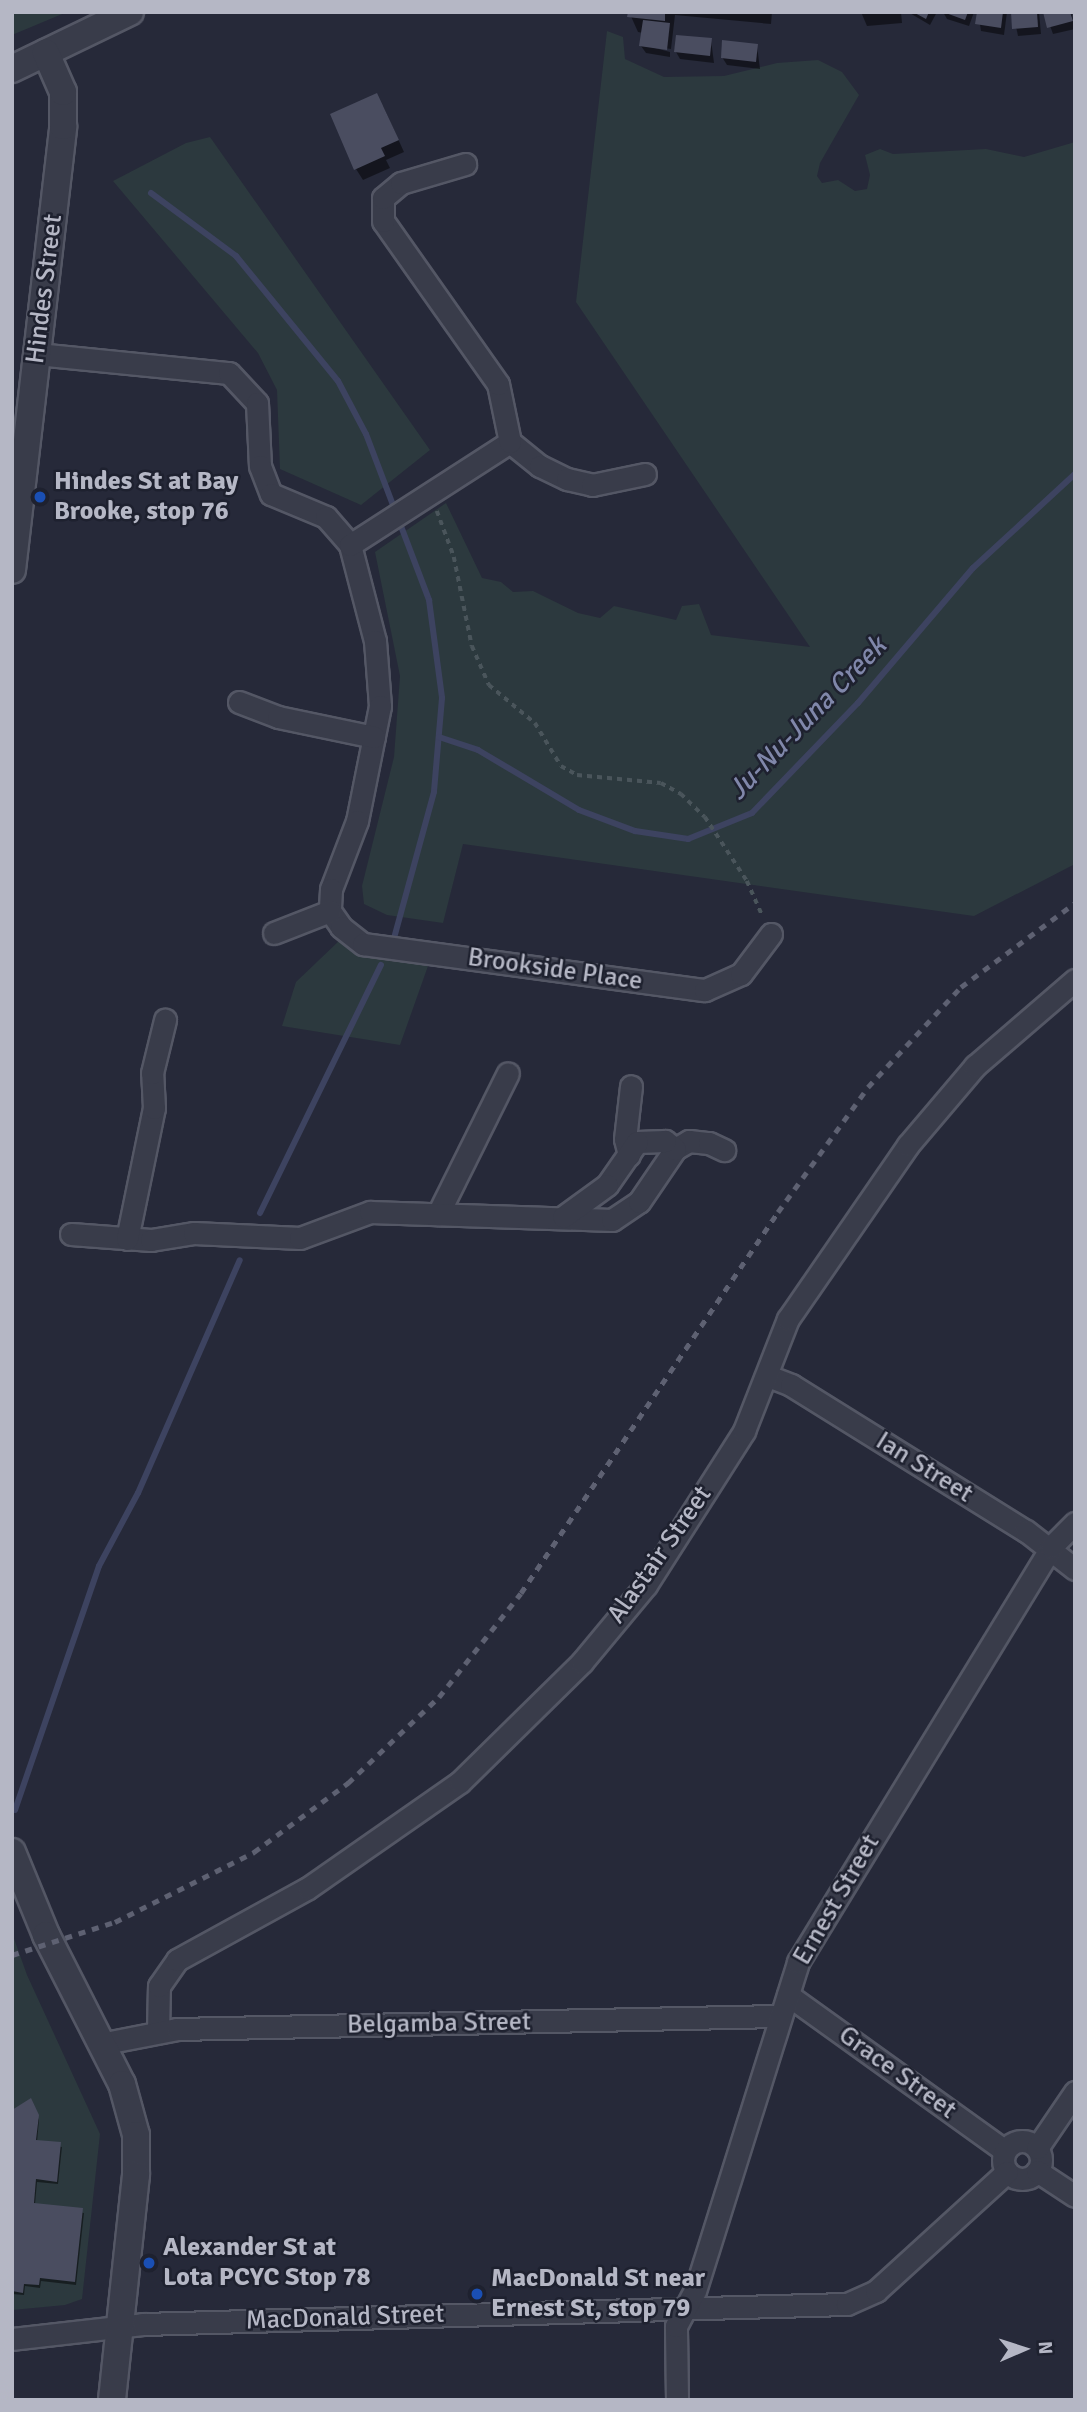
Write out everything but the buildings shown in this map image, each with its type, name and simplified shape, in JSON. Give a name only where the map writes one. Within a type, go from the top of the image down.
[{"type":"street","points":[[12,69],[46,53],[96,20],[130,12]]},
{"type":"street","name":"Hindes Street","points":[[12,570],[63,126],[62,92],[46,53]]},
{"type":"street","points":[[465,164],[401,183],[383,198],[383,221],[498,384],[510,442],[540,466],[592,485],[645,474]]},
{"type":"street","points":[[37,354],[229,373],[257,403],[260,466],[271,494],[326,517],[350,545],[375,641],[380,706],[374,737],[357,821],[331,889],[330,911],[274,933]]},
{"type":"street","points":[[350,545],[510,442]]},
{"type":"street","points":[[239,702],[278,717],[374,737]]},
{"type":"street","name":"Brookside Place","points":[[330,911],[341,927],[363,944],[705,990],[741,974],[771,934]]},
{"type":"street","name":"Alastair Street","points":[[158,2032],[159,1986],[177,1960],[308,1888],[460,1782],[582,1662],[646,1585],[744,1431],[768,1376],[788,1318],[908,1144],[975,1066],[1075,980]]},
{"type":"street","points":[[127,1239],[154,1108],[152,1073],[165,1020]]},
{"type":"street","points":[[438,1214],[508,1073]]},
{"type":"street","points":[[629,1155],[625,1139],[631,1086]]},
{"type":"street","points":[[563,1217],[607,1185],[637,1142],[646,1139],[666,1141],[675,1149]]},
{"type":"street","points":[[71,1234],[127,1239],[194,1233],[299,1238],[370,1212],[612,1220],[624,1215],[639,1202],[675,1149],[690,1141],[709,1143],[724,1150]]},
{"type":"street","name":"Ian Street","points":[[768,1376],[792,1385],[1051,1547],[1075,1569]]},
{"type":"street","name":"Ernest Street","points":[[677,2400],[676,2326],[695,2291],[798,1962],[1051,1547],[1075,1524]]},
{"type":"street","points":[[12,1852],[46,1935],[122,2084],[136,2135],[136,2175],[111,2400]]},
{"type":"street","name":"Grace Street","points":[[788,1996],[1006,2162]]},
{"type":"street","name":"Belgamba Street","points":[[100,2044],[158,2032],[780,2016]]},
{"type":"street","points":[[1037,2148],[1075,2092]]},
{"type":"street","points":[[1017,2142],[1037,2148],[1041,2160],[1037,2171],[1020,2179],[1006,2162],[1017,2142]]},
{"type":"street","name":"MacDonald Street","points":[[12,2339],[120,2326],[684,2309],[862,2300],[1006,2162]]},
{"type":"street","points":[[1037,2171],[1075,2196]]},
{"type":"path","points":[[431,494],[454,557],[472,646],[494,688],[535,723],[561,766],[577,775],[661,783],[681,794],[705,817],[747,881],[771,934]]},
{"type":"shaded area","points":[[12,12],[67,12],[12,35]]},
{"type":"shaded area","points":[[607,31],[623,37],[625,59],[664,77],[724,76],[777,63],[818,60],[842,72],[859,95],[820,163],[817,176],[822,183],[838,180],[855,191],[867,189],[870,175],[865,155],[880,149],[893,154],[986,149],[1024,157],[1075,142],[1075,864],[974,916],[463,844],[443,923],[387,915],[364,904],[362,886],[394,757],[400,676],[375,552],[446,503],[482,578],[501,582],[513,592],[533,591],[578,613],[600,618],[614,606],[676,620],[682,606],[699,604],[711,635],[810,647],[576,302]]},
{"type":"shaded area","points":[[210,137],[430,450],[361,505],[280,469],[277,390],[258,353],[113,181],[186,143]]},
{"type":"shaded area","points":[[341,939],[361,953],[428,966],[400,1045],[282,1026],[296,982]]},
{"type":"shaded area","points":[[12,1933],[27,1975],[100,2134],[82,2299],[65,2305],[12,2310]]},
{"type":"waterway","points":[[151,193],[236,256],[338,381],[366,434],[429,600],[442,698],[434,792],[395,935]]},
{"type":"waterway","name":"Ju-Nu-Juna Creek","points":[[439,737],[478,750],[579,810],[635,831],[688,839],[752,813],[858,703],[973,568],[1075,474]]},
{"type":"waterway","points":[[260,1213],[381,965]]},
{"type":"waterway","points":[[15,1810],[99,1566],[138,1493],[240,1260]]},
{"type":"railway","points":[[12,1955],[115,1922],[254,1852],[348,1783],[439,1697],[521,1593],[778,1212],[868,1087],[961,987],[1075,903]]},
{"type":"place","name":"Hindes St at Bay Brooke, stop 76","points":[[40,497]]},
{"type":"place","name":"Alexander St at Lota PCYC Stop 78","points":[[149,2263]]},
{"type":"place","name":"MacDonald St near Ernest St, stop 79","points":[[477,2294]]}]
